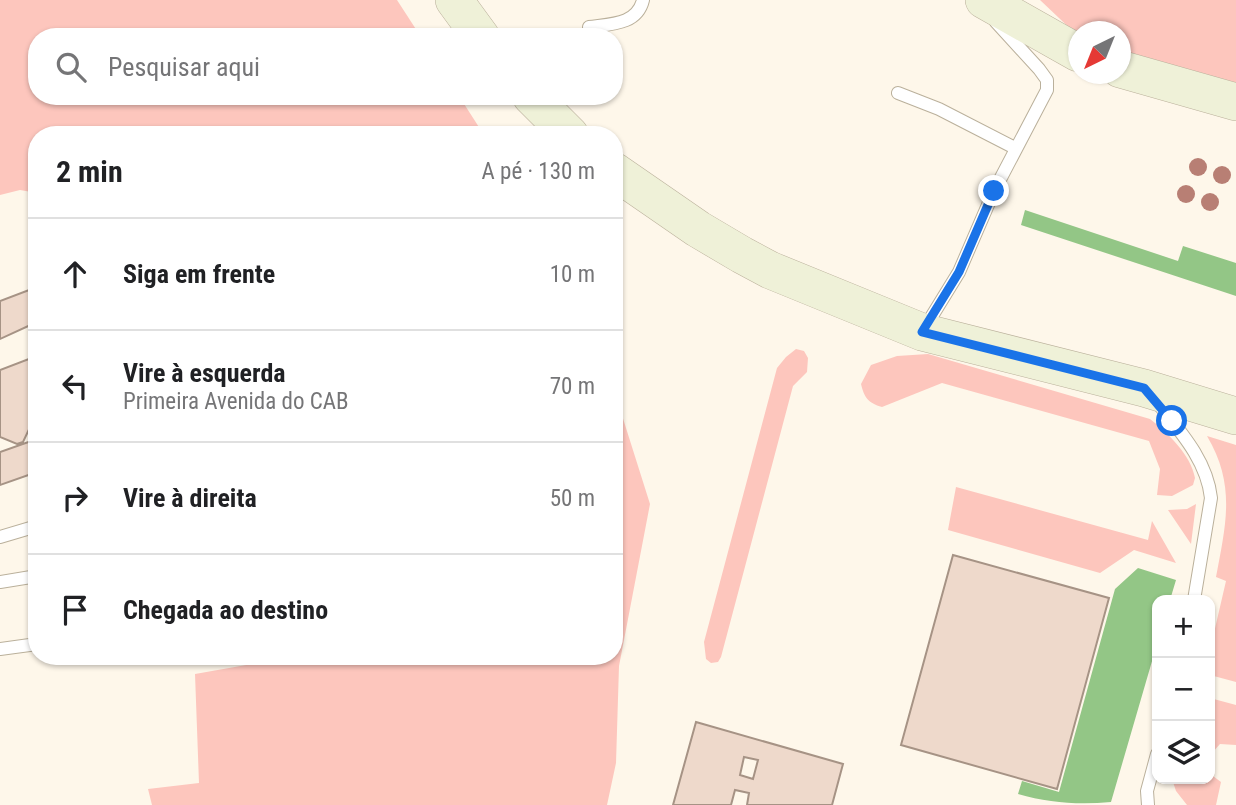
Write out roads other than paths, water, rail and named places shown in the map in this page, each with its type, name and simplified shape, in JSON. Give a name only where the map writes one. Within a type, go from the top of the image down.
[{"type":"main road","points":[[454,0],[474,28]]},
{"type":"main road","points":[[984,0],[1068,47]]},
{"type":"main road","points":[[1131,72],[1236,102]]},
{"type":"main road","points":[[540,105],[561,126]]},
{"type":"main road","points":[[623,177],[698,229],[770,270],[922,332],[1144,388],[1236,416]]},
{"type":"lane","points":[[589,27],[625,21],[638,14],[643,0]]},
{"type":"lane","points":[[922,332],[959,272],[1015,148],[1047,90],[1047,80],[976,0]]},
{"type":"lane","points":[[898,93],[1015,148]]},
{"type":"lane","points":[[1144,388],[1187,441],[1210,487],[1211,498],[1195,595]]},
{"type":"lane","points":[[0,537],[28,529]]},
{"type":"lane","points":[[0,582],[28,577]]},
{"type":"lane","points":[[0,649],[28,645]]},
{"type":"lane","points":[[1148,805],[1147,792],[1152,773]]}]
